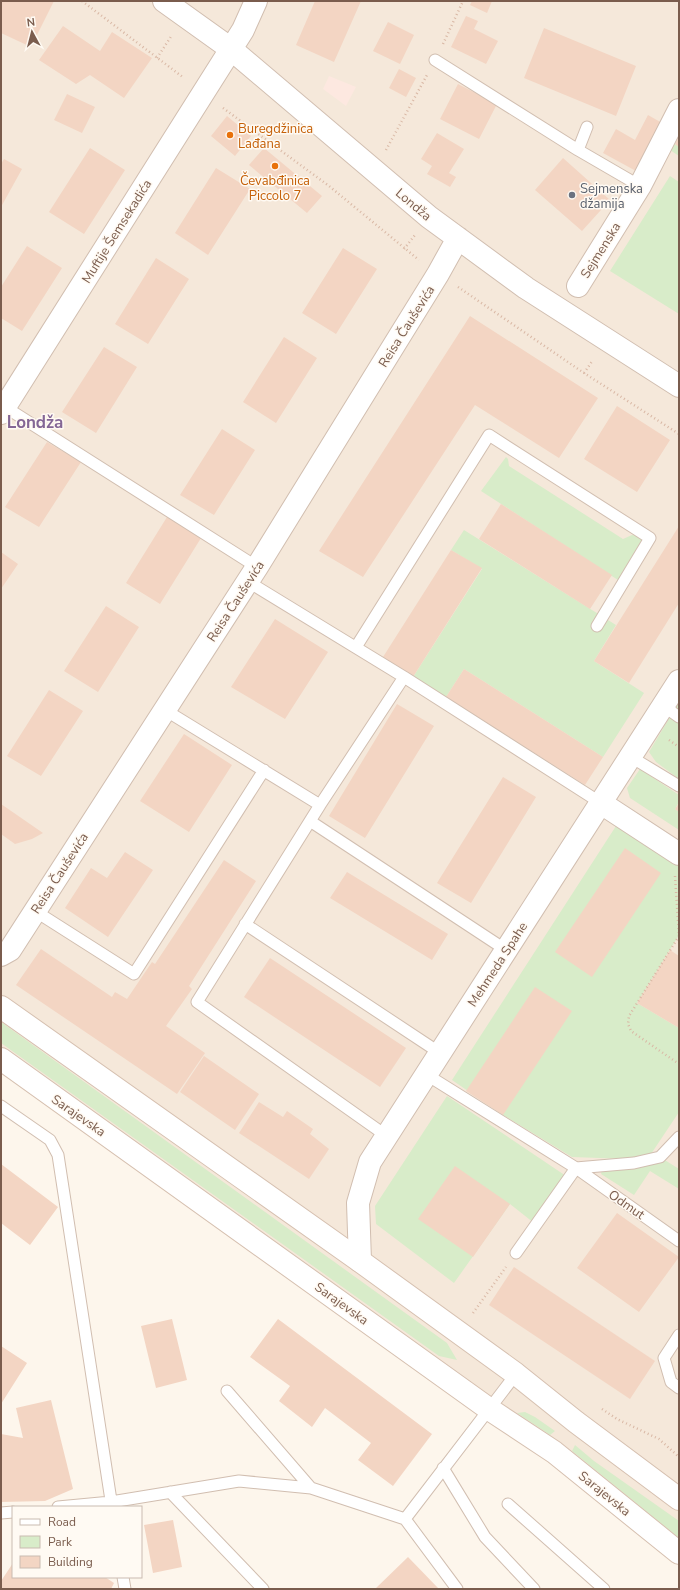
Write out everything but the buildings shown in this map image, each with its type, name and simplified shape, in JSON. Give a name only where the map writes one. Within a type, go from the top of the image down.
[{"type":"street","name":"Londža","points":[[164,1],[231,49],[429,217],[526,288],[679,386]]},
{"type":"street","name":"Muftije Šemsekadića","points":[[3,410],[231,49],[256,1]]},
{"type":"street","name":"Sejmenska","points":[[578,286],[640,186],[679,110]]},
{"type":"street","name":"Reisa Čauševića","points":[[1,955],[10,950],[252,574],[438,274],[458,238]]},
{"type":"street","name":"Mehmeda Spahe","points":[[360,1261],[358,1203],[370,1162],[388,1137],[440,1053],[631,757],[672,710],[679,681]]},
{"type":"street","points":[[601,803],[676,852]]},
{"type":"street","points":[[1,1007],[360,1261],[516,1374],[576,1422],[679,1499]]},
{"type":"street","name":"Sarajevska","points":[[1,1059],[489,1409],[554,1452],[679,1553]]},
{"type":"lane","points":[[435,60],[578,150],[640,186]]},
{"type":"lane","points":[[578,150],[587,127]]},
{"type":"lane","points":[[3,410],[252,574],[356,647],[601,803]]},
{"type":"lane","points":[[356,647],[489,435],[650,538],[597,626]]},
{"type":"lane","points":[[388,1137],[198,1002],[310,820],[404,677]]},
{"type":"lane","points":[[165,710],[320,805]]},
{"type":"lane","points":[[631,757],[679,786]]},
{"type":"lane","points":[[35,911],[134,974],[264,770]]},
{"type":"lane","points":[[310,820],[506,950]]},
{"type":"lane","points":[[245,924],[440,1053]]},
{"type":"lane","name":"Odmut","points":[[426,1075],[576,1168],[679,1240]]},
{"type":"lane","points":[[1,1106],[50,1140],[58,1155],[112,1504]]},
{"type":"lane","points":[[516,1253],[576,1168],[634,1163],[660,1158],[679,1137]]},
{"type":"lane","points":[[679,1335],[664,1358],[671,1382],[679,1388]]},
{"type":"lane","points":[[405,1519],[516,1374]]},
{"type":"lane","points":[[227,1391],[311,1488]]},
{"type":"lane","points":[[443,1468],[485,1537],[534,1589]]},
{"type":"lane","points":[[76,1506],[112,1504],[170,1492],[239,1481],[311,1488],[405,1519],[457,1589]]},
{"type":"lane","points":[[170,1492],[263,1589]]},
{"type":"lane","points":[[508,1504],[604,1589]]},
{"type":"lane","points":[[1,1513],[12,1512]]},
{"type":"lane","points":[[123,1578],[125,1589]]},
{"type":"path","points":[[82,1],[329,186],[400,246],[438,274],[584,373],[679,434]]},
{"type":"path","points":[[676,852],[678,936],[629,1016],[628,1024],[631,1031],[679,1064]]},
{"type":"path","points":[[470,1317],[503,1272]]},
{"type":"path","points":[[601,1408],[617,1419],[659,1439],[679,1457]]},
{"type":"shaded area","points":[[1,1],[679,1],[679,1553],[1,1058]]},
{"type":"shaded area","points":[[329,76],[356,87],[346,106],[323,89]]},
{"type":"green space","points":[[675,144],[679,147],[679,156],[670,150]]},
{"type":"green space","points":[[670,176],[679,182],[679,314],[610,271]]},
{"type":"green space","points":[[506,457],[508,459],[509,466],[623,539],[632,535],[639,536],[643,542],[618,580],[481,491]]},
{"type":"green space","points":[[464,530],[616,625],[594,661],[644,693],[603,757],[464,669],[446,697],[413,677],[482,569],[451,550]]},
{"type":"green space","points":[[679,702],[679,779],[656,762],[649,752]]},
{"type":"green space","points":[[640,769],[679,795],[679,802],[675,809],[679,812],[679,830],[630,798],[627,788]]},
{"type":"green space","points":[[616,826],[679,866],[679,935],[637,1003],[679,1028],[679,1112],[651,1154],[627,1159],[572,1157],[503,1115],[452,1080]]},
{"type":"green space","points":[[1,1022],[447,1343],[457,1360],[439,1356],[1,1043]]},
{"type":"green space","points":[[447,1096],[566,1176],[534,1223],[510,1204],[454,1283],[376,1224],[375,1206]]},
{"type":"green space","points":[[660,1157],[679,1169],[679,1189],[650,1171],[634,1195],[601,1174],[603,1165]]},
{"type":"green space","points":[[525,1412],[555,1431],[550,1435],[517,1413]]},
{"type":"green space","points":[[575,1445],[594,1461],[679,1521],[679,1538],[572,1451]]},
{"type":"place","name":"Buregdžinica Lađana","points":[[230,135]]},
{"type":"place","name":"Čevabđinica Piccolo 7","points":[[275,166]]},
{"type":"place","name":"Sejmenska džamija","points":[[572,195]]},
{"type":"district","name":"Londža","points":[[35,422]]}]
